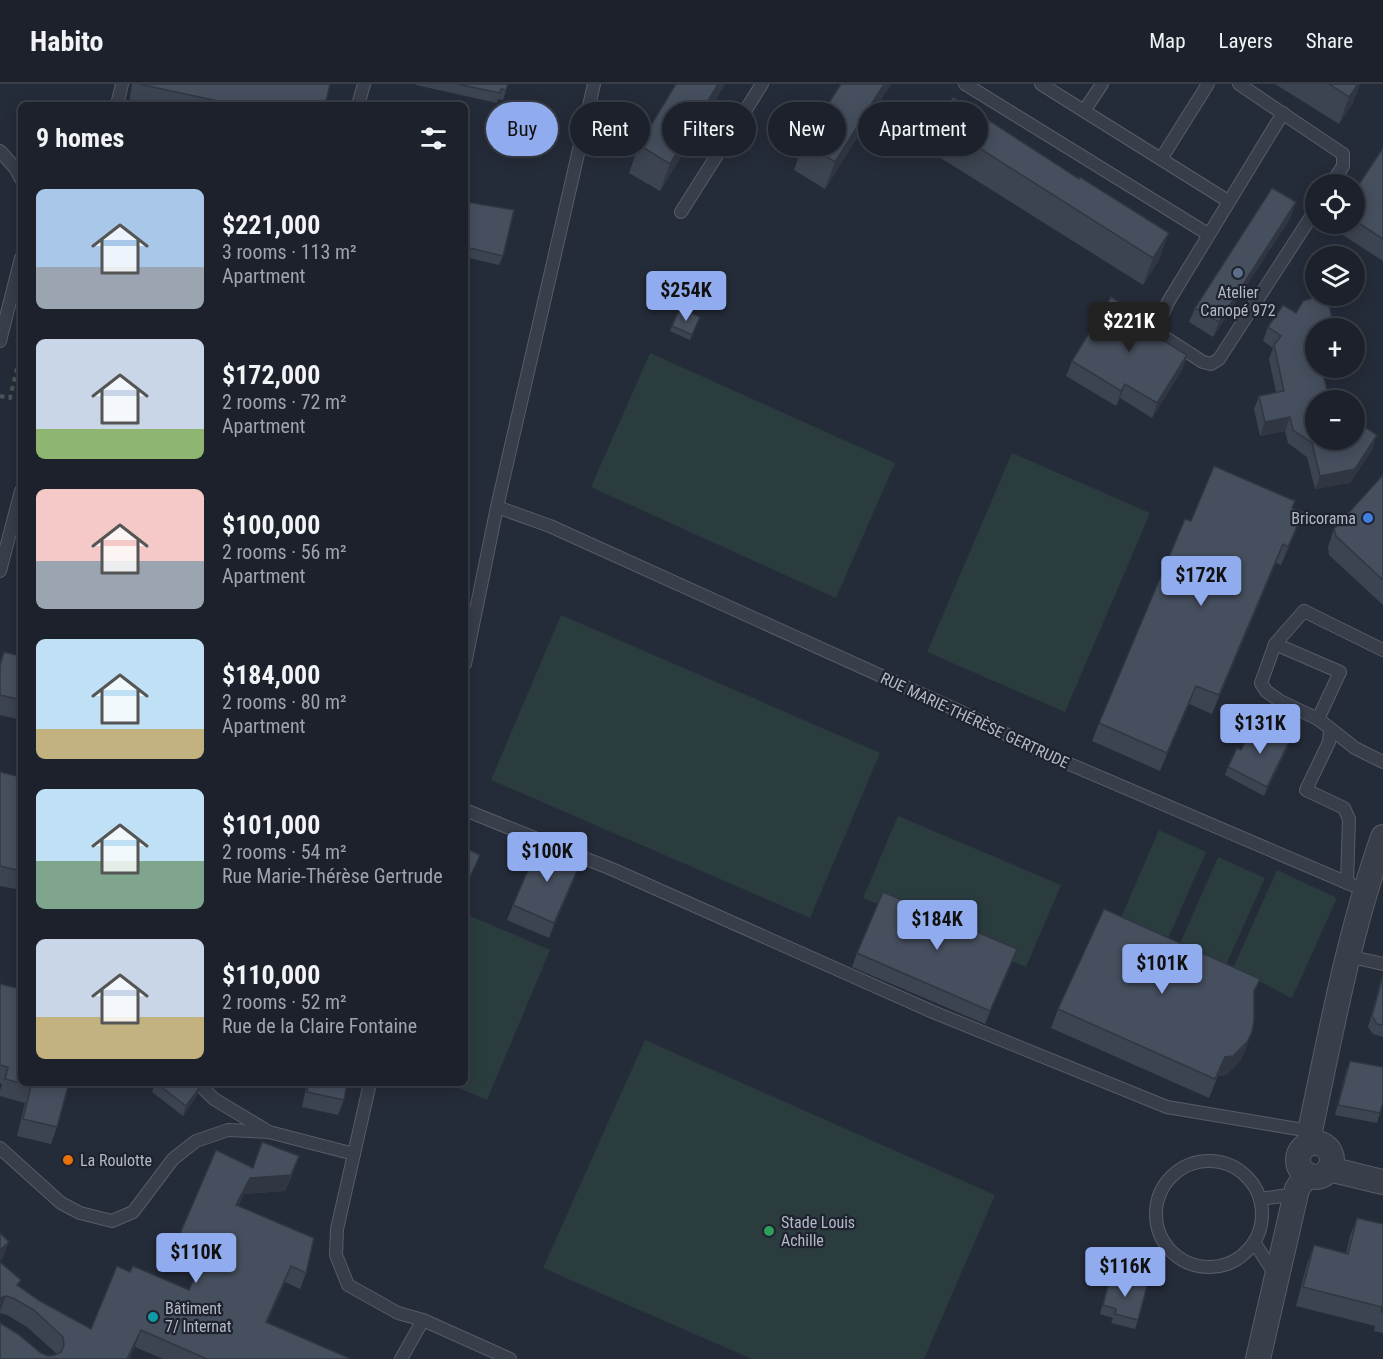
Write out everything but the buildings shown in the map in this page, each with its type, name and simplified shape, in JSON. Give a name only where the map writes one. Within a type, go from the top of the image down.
[{"type":"street","points":[[1258,1359],[1276,1276],[1314,1161],[1347,956],[1355,887],[1383,837]]},
{"type":"street","points":[[1314,1161],[1383,1166]]},
{"type":"street","points":[[1314,1161],[1383,1182]]},
{"type":"lane","points":[[118,102],[123,84]]},
{"type":"lane","points":[[359,102],[364,84]]},
{"type":"lane","points":[[468,649],[497,507],[594,84]]},
{"type":"lane","points":[[681,212],[762,84]]},
{"type":"lane","points":[[965,84],[1208,234]]},
{"type":"lane","points":[[1041,84],[1228,201]]},
{"type":"lane","points":[[1084,111],[1102,84]]},
{"type":"lane","points":[[1161,159],[1208,84]]},
{"type":"lane","points":[[1239,84],[1343,154],[1343,166],[1338,174]]},
{"type":"lane","points":[[1283,112],[1168,302],[1160,321],[1161,335],[1203,362],[1210,364],[1219,359],[1305,226]]},
{"type":"lane","points":[[0,151],[18,174]]},
{"type":"lane","points":[[0,342],[18,270]]},
{"type":"lane","points":[[0,571],[18,502]]},
{"type":"lane","name":"RUE MARIE-THÉRÈSE GERTRUDE","points":[[497,507],[550,526],[950,707],[1046,754],[1355,887]]},
{"type":"lane","points":[[1383,650],[1304,611],[1275,644],[1261,683],[1266,692],[1318,719],[1354,748],[1383,762]]},
{"type":"lane","points":[[1275,644],[1340,672],[1318,719]]},
{"type":"lane","points":[[1330,730],[1329,742],[1306,790],[1344,808],[1349,819],[1355,887]]},
{"type":"lane","points":[[468,811],[614,870],[933,1012],[1167,1107],[1314,1161]]},
{"type":"lane","points":[[1347,956],[1383,964]]},
{"type":"lane","points":[[201,1086],[214,1099],[269,1132]]},
{"type":"lane","points":[[369,1086],[337,1229],[336,1255],[348,1285],[398,1313],[423,1320],[510,1359]]},
{"type":"lane","points":[[0,1148],[61,1203],[80,1213],[112,1221],[133,1212],[173,1159],[196,1141],[228,1130],[269,1132],[354,1154]]},
{"type":"lane","points":[[1210,1160],[1227,1163],[1242,1171],[1253,1184],[1260,1199],[1262,1214],[1260,1229],[1254,1242],[1243,1255],[1228,1264],[1211,1268],[1194,1266],[1179,1258],[1167,1246],[1159,1232],[1155,1215],[1158,1198],[1166,1182],[1178,1170],[1193,1162],[1210,1160]]},
{"type":"lane","points":[[1260,1199],[1314,1161]]},
{"type":"lane","points":[[1254,1242],[1276,1276]]},
{"type":"lane","points":[[401,1359],[423,1320]]},
{"type":"path","points":[[0,396],[10,398],[18,378]]},
{"type":"shaded area","points":[[650,353],[895,463],[836,598],[591,487]]},
{"type":"shaded area","points":[[1012,453],[1150,513],[1065,712],[927,652]]},
{"type":"shaded area","points":[[561,615],[880,753],[810,918],[491,780]]},
{"type":"shaded area","points":[[898,816],[1061,885],[1026,967],[863,898]]},
{"type":"shaded area","points":[[1159,830],[1206,852],[1167,941],[1120,920]]},
{"type":"shaded area","points":[[1218,857],[1265,878],[1225,967],[1179,946]]},
{"type":"shaded area","points":[[1277,870],[1337,898],[1292,998],[1233,968]]},
{"type":"shaded area","points":[[468,915],[550,950],[487,1100],[454,1086],[468,1086]]},
{"type":"shaded area","name":"Stade Louis Achille","points":[[645,1040],[995,1195],[924,1359],[752,1359],[543,1268]]},
{"type":"place","name":"Atelier Canopé 972","points":[[1238,273]]},
{"type":"place","name":"Bricorama","points":[[1368,518]]},
{"type":"place","name":"La Roulotte","points":[[68,1160]]},
{"type":"place","name":"Stade Louis Achille","points":[[769,1231]]},
{"type":"place","name":"Bâtiment 7/ Internat","points":[[153,1317]]}]
